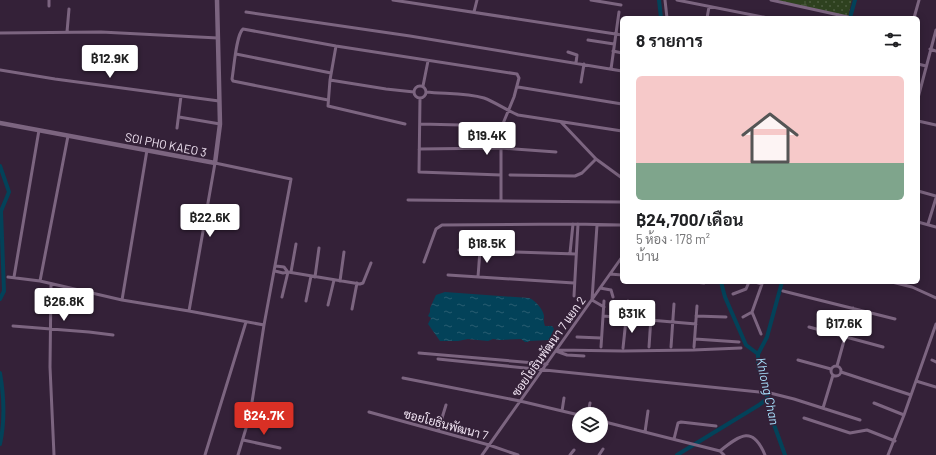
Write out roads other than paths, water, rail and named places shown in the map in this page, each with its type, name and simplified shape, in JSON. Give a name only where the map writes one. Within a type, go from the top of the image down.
[{"type":"street","points":[[49,0],[49,6]]},
{"type":"street","name":"SOI PHO KAEO 3","points":[[0,124],[68,135],[215,163],[220,124],[217,0]]},
{"type":"street","points":[[393,0],[620,35]]},
{"type":"street","points":[[474,12],[477,0]]},
{"type":"street","points":[[591,0],[621,5]]},
{"type":"street","points":[[665,0],[667,16]]},
{"type":"street","points":[[677,0],[755,16]]},
{"type":"street","points":[[772,0],[844,16]]},
{"type":"street","points":[[915,16],[919,0]]},
{"type":"street","points":[[707,16],[709,7]]},
{"type":"street","points":[[67,32],[69,9]]},
{"type":"street","points":[[246,12],[418,37],[620,71]]},
{"type":"street","points":[[611,69],[619,12]]},
{"type":"street","points":[[328,100],[233,81],[232,79],[240,32],[243,29],[336,46],[517,74],[519,78],[518,87],[502,126],[501,200]]},
{"type":"street","points":[[920,90],[936,30]]},
{"type":"street","points":[[0,33],[67,32],[218,38]]},
{"type":"street","points":[[588,40],[614,44]]},
{"type":"street","points":[[336,46],[327,105],[329,107],[404,124]]},
{"type":"street","points":[[930,49],[936,51]]},
{"type":"street","points":[[613,51],[620,52]]},
{"type":"street","points":[[568,52],[577,55],[576,63]]},
{"type":"street","points":[[236,54],[331,74]]},
{"type":"street","points":[[426,92],[426,89],[423,86],[428,60]]},
{"type":"street","points":[[581,82],[584,64]]},
{"type":"street","points":[[920,64],[926,66]]},
{"type":"street","points":[[0,70],[55,79],[219,101]]},
{"type":"street","points":[[330,80],[414,92],[416,96],[420,98]]},
{"type":"street","points":[[414,92],[418,86],[423,86]]},
{"type":"street","points":[[518,87],[620,104]]},
{"type":"street","points":[[420,98],[424,96],[426,92]]},
{"type":"street","points":[[426,92],[477,97],[486,99],[518,115],[620,131]]},
{"type":"street","points":[[176,128],[179,117],[181,96]]},
{"type":"street","points":[[420,98],[418,170],[420,172],[501,175]]},
{"type":"street","points":[[179,117],[220,124]]},
{"type":"street","points":[[920,121],[936,125]]},
{"type":"street","points":[[561,122],[596,159],[620,177]]},
{"type":"street","points":[[420,124],[502,126]]},
{"type":"street","points":[[14,277],[39,130]]},
{"type":"street","points":[[40,281],[68,135]]},
{"type":"street","points":[[419,149],[501,148],[556,152]]},
{"type":"street","points":[[122,300],[148,150]]},
{"type":"street","points":[[510,175],[575,176],[582,173],[596,159]]},
{"type":"street","points":[[189,311],[215,163],[291,179],[264,325],[250,415],[238,455]]},
{"type":"street","points":[[920,192],[936,197],[928,224]]},
{"type":"street","points":[[408,200],[620,202]]},
{"type":"street","points":[[920,222],[936,227]]},
{"type":"street","points":[[570,254],[572,224]]},
{"type":"street","points":[[574,296],[578,224]]},
{"type":"street","points":[[424,262],[436,229],[442,225],[620,225]]},
{"type":"street","points":[[597,225],[592,300],[604,307]]},
{"type":"street","points":[[282,297],[296,244]]},
{"type":"street","points":[[306,301],[319,248]]},
{"type":"street","points":[[459,250],[576,254]]},
{"type":"street","points":[[478,277],[480,250]]},
{"type":"street","points":[[340,280],[344,252]]},
{"type":"street","name":"ซอยโยธินพัฒนา 7 แยก 2","points":[[482,455],[620,260]]},
{"type":"street","points":[[275,271],[363,283],[371,263]]},
{"type":"street","points":[[276,266],[284,267],[289,272]]},
{"type":"street","points":[[610,274],[620,275]]},
{"type":"street","points":[[448,275],[574,283]]},
{"type":"street","points":[[8,277],[40,281],[122,300],[264,325]]},
{"type":"street","points":[[328,305],[334,280]]},
{"type":"street","points":[[352,309],[357,283]]},
{"type":"street","points":[[51,284],[50,367],[54,455]]},
{"type":"street","points":[[733,294],[746,289],[748,284]]},
{"type":"street","points":[[761,334],[752,312],[762,284]]},
{"type":"street","points":[[900,284],[912,287],[936,298]]},
{"type":"street","points":[[600,288],[611,290],[613,297]]},
{"type":"street","points":[[783,292],[895,319]]},
{"type":"street","points":[[601,347],[604,301]]},
{"type":"street","points":[[623,348],[628,301]]},
{"type":"street","points":[[649,347],[652,302]]},
{"type":"street","points":[[671,347],[674,304]]},
{"type":"street","points":[[694,347],[697,306]]},
{"type":"street","points":[[837,366],[853,308]]},
{"type":"street","points":[[743,317],[752,312]]},
{"type":"street","points":[[603,316],[696,324]]},
{"type":"street","points":[[696,316],[726,317]]},
{"type":"street","points":[[205,455],[246,322]]},
{"type":"street","points":[[888,455],[895,441],[916,381],[934,336],[936,324]]},
{"type":"street","points":[[13,326],[50,328],[113,335]]},
{"type":"street","points":[[809,327],[883,347]]},
{"type":"street","points":[[577,337],[601,338]]},
{"type":"street","points":[[695,339],[739,342]]},
{"type":"street","points":[[557,350],[623,351],[741,348]]},
{"type":"street","points":[[557,350],[567,355],[584,356]]},
{"type":"street","points":[[419,353],[547,364]]},
{"type":"street","points":[[438,359],[770,393],[786,396],[860,420]]},
{"type":"street","points":[[798,360],[831,369],[837,366]]},
{"type":"street","points":[[932,360],[936,362]]},
{"type":"street","points":[[837,366],[841,369],[841,372],[911,395]]},
{"type":"street","points":[[831,369],[831,373],[834,375]]},
{"type":"street","points":[[834,375],[838,376],[841,372]]},
{"type":"street","points":[[823,408],[834,375]]},
{"type":"street","points":[[403,378],[520,401],[572,413]]},
{"type":"street","points":[[916,381],[936,387]]},
{"type":"street","points":[[562,411],[564,398]]},
{"type":"street","points":[[589,407],[590,403]]},
{"type":"street","points":[[874,403],[904,415]]},
{"type":"street","points":[[438,430],[446,405]]},
{"type":"street","points":[[645,432],[648,411]]},
{"type":"street","name":"ซอยโยธินพัฒนา 7","points":[[369,412],[438,430],[518,455]]},
{"type":"street","points":[[804,418],[850,433],[867,430],[895,441]]},
{"type":"street","points":[[674,439],[678,423],[681,422],[716,426]]},
{"type":"street","points":[[608,423],[720,451],[724,455]]},
{"type":"street","points":[[720,451],[729,443],[740,437],[749,436],[757,439],[765,455]]},
{"type":"street","points":[[243,440],[280,448]]},
{"type":"street","points":[[599,455],[603,449]]},
{"type":"street","points":[[570,455],[574,450]]},
{"type":"water","points":[[445,292],[529,298],[536,303],[542,311],[545,326],[552,326],[554,329],[549,340],[528,342],[521,339],[493,339],[488,341],[468,339],[458,341],[440,341],[428,324],[431,318],[428,316],[436,295]]},
{"type":"waterway","points":[[659,0],[661,16]]},
{"type":"waterway","name":"Khlong Chan","points":[[851,16],[855,0]]},
{"type":"waterway","points":[[0,166],[9,192],[1,211],[4,291],[0,299]]},
{"type":"waterway","points":[[722,284],[725,297],[746,345],[758,354]]},
{"type":"waterway","name":"Khlong Chan","points":[[781,284],[767,337],[758,354],[758,367],[763,383],[766,387],[769,411],[785,455]]},
{"type":"waterway","points":[[0,373],[3,408],[3,426],[0,444]]},
{"type":"waterway","points":[[677,455],[768,398]]}]
